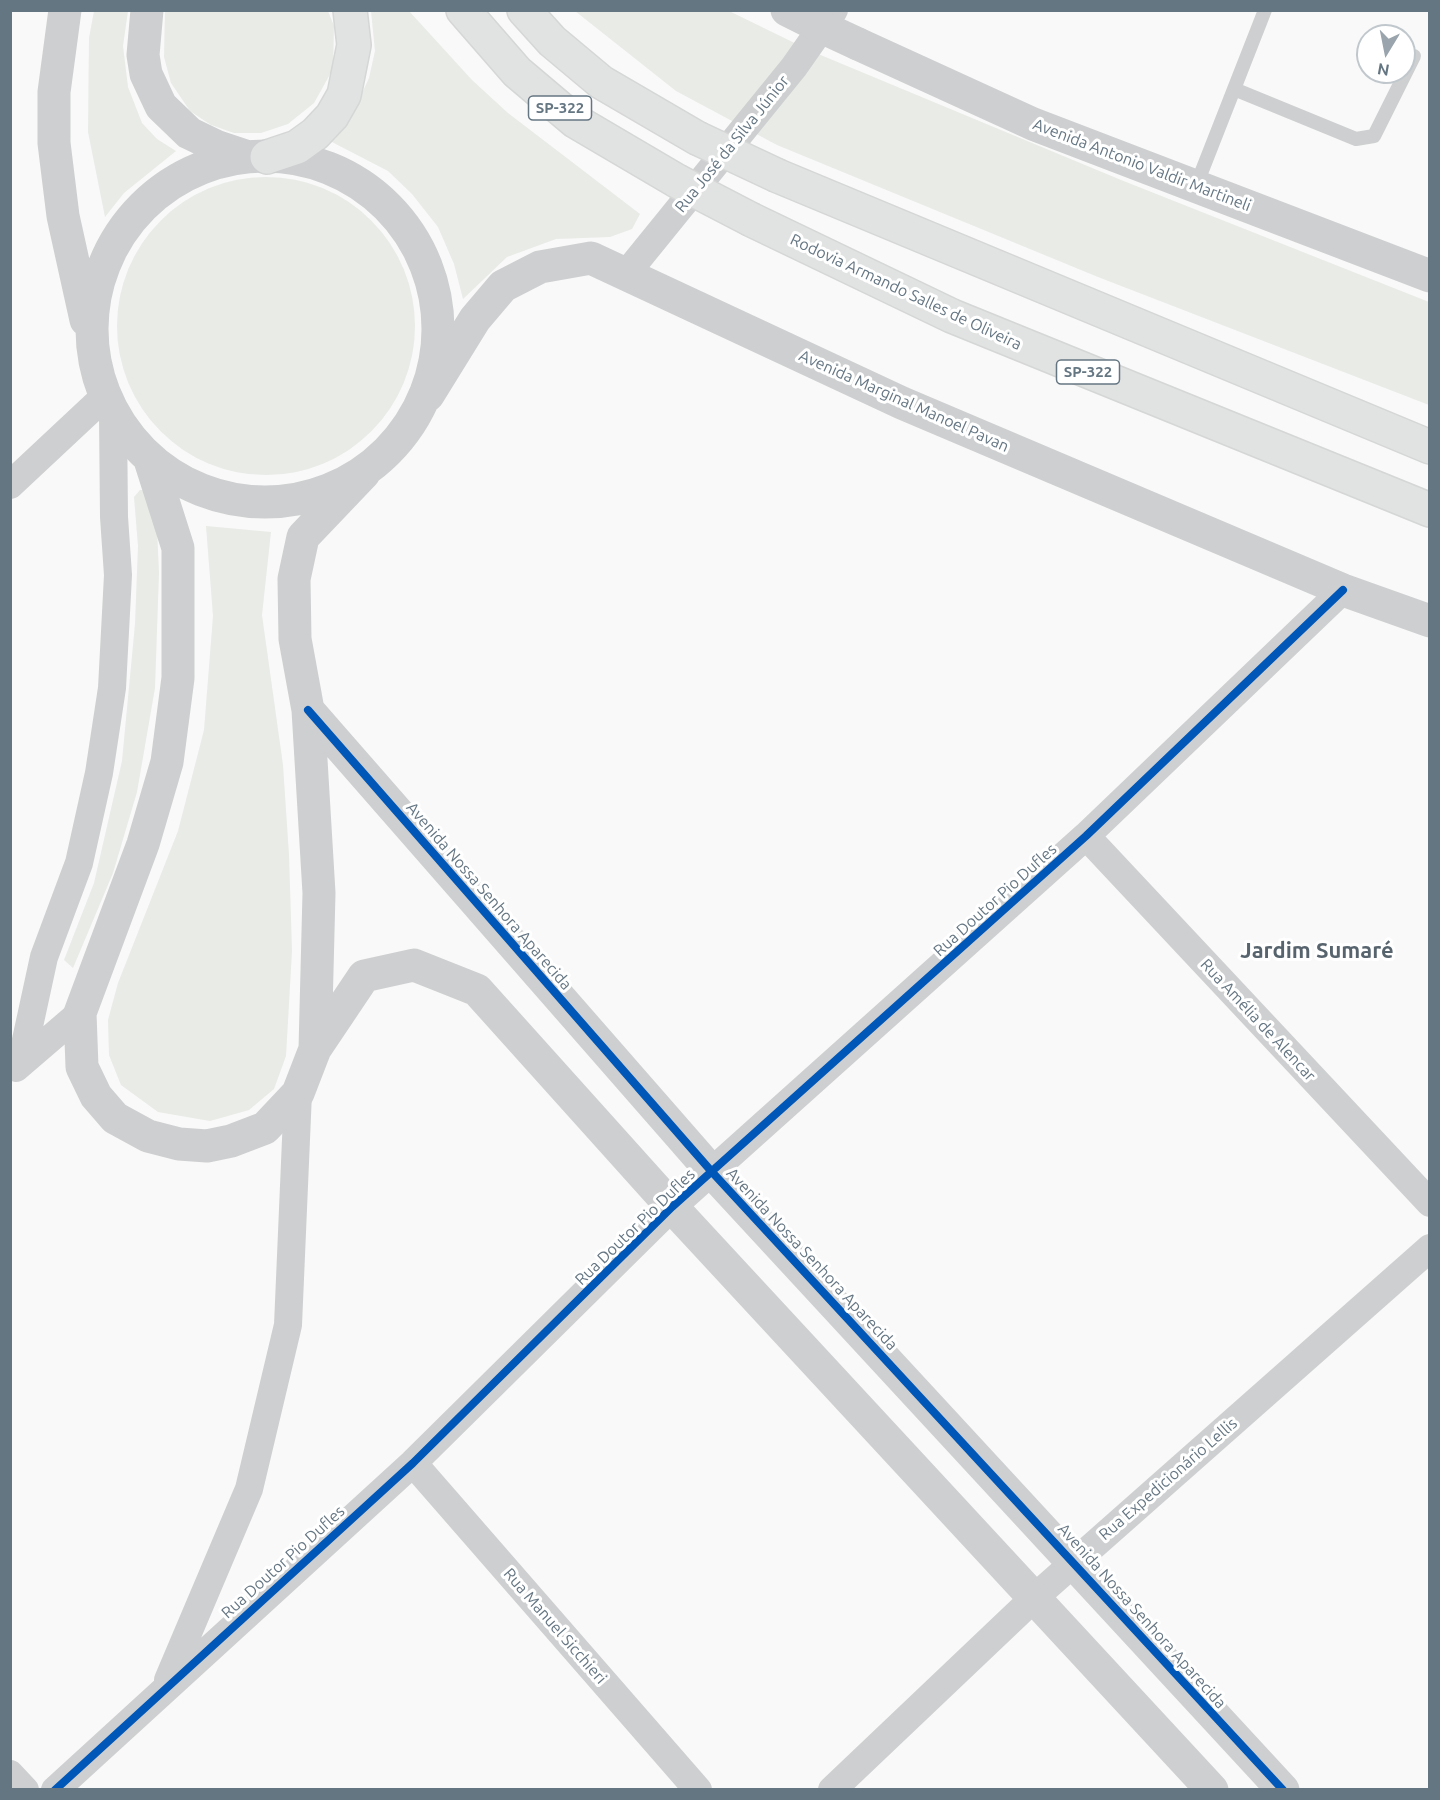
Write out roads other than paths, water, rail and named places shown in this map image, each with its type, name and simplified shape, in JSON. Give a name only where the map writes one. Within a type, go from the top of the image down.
[{"type":"highway","points":[[256,156],[297,147],[315,134],[332,116],[344,95],[351,71],[354,45],[350,10]]},
{"type":"highway","name":"Rodovia Armando Salles de Oliveira","points":[[463,10],[517,72],[575,121],[677,181],[752,220],[952,316],[1430,510]]},
{"type":"highway","name":"SP-322","points":[[524,10],[552,41],[602,82],[697,138],[778,176],[1428,446]]},
{"type":"highway","points":[[1251,438],[1430,517]]},
{"type":"street","points":[[16,1068],[44,957],[79,863],[99,773],[112,688],[118,575],[108,407],[92,350],[63,216],[54,142],[54,92],[65,10]]},
{"type":"street","points":[[147,10],[145,65],[152,91],[161,106],[189,133],[218,147],[256,156],[296,158],[345,174],[387,204],[419,245],[437,293],[440,345],[428,395]]},
{"type":"street","name":"Avenida Antonio Valdir Martineli","points":[[812,15],[858,44],[1033,124],[1430,276]]},
{"type":"street","name":"Rua José da Silva Júnior","points":[[626,274],[794,67],[812,15]]},
{"type":"street","points":[[92,350],[92,305],[109,250],[142,204],[190,172],[256,156]]},
{"type":"street","name":"Avenida Marginal Manoel Pavan","points":[[364,473],[402,439],[475,319],[503,286],[540,267],[591,258],[902,403],[1343,590],[1430,621]]},
{"type":"street","points":[[108,407],[150,460],[199,490],[254,503],[311,497],[364,473]]},
{"type":"street","points":[[10,485],[108,407]]},
{"type":"street","points":[[150,460],[178,548],[178,678],[167,762],[143,844],[80,1013],[82,1067],[96,1096],[115,1118],[148,1136],[179,1144],[207,1146],[231,1142],[265,1128],[298,1093]]},
{"type":"street","points":[[315,1049],[319,893],[308,710],[295,639],[294,579],[303,537],[364,473]]},
{"type":"street","name":"Rua Doutor Pio Dufles","points":[[55,1790],[164,1687],[413,1463],[672,1207],[1086,836],[1343,590]]},
{"type":"street","name":"Avenida Nossa Senhora Aparecida","points":[[308,710],[712,1172],[1075,1562],[1283,1790]]},
{"type":"street","name":"Rua Amélia de Alencar","points":[[1086,836],[1430,1203]]},
{"type":"street","points":[[164,1687],[249,1490],[288,1325],[298,1093],[315,1049],[364,976],[414,965],[477,990],[672,1207],[1212,1790]]},
{"type":"street","points":[[16,1068],[80,1013]]},
{"type":"street","name":"Rua Expedicionário Lellis","points":[[832,1790],[1034,1598],[1430,1248]]},
{"type":"street","name":"Rua Manuel Sicchieri","points":[[413,1463],[698,1790]]},
{"type":"street","points":[[10,1774],[25,1790]]},
{"type":"lane","points":[[1196,186],[1265,10]]},
{"type":"lane","points":[[1234,89],[1356,139],[1374,136],[1400,84]]},
{"type":"district","name":"Jardim Sumaré","points":[[1317,951]]}]
